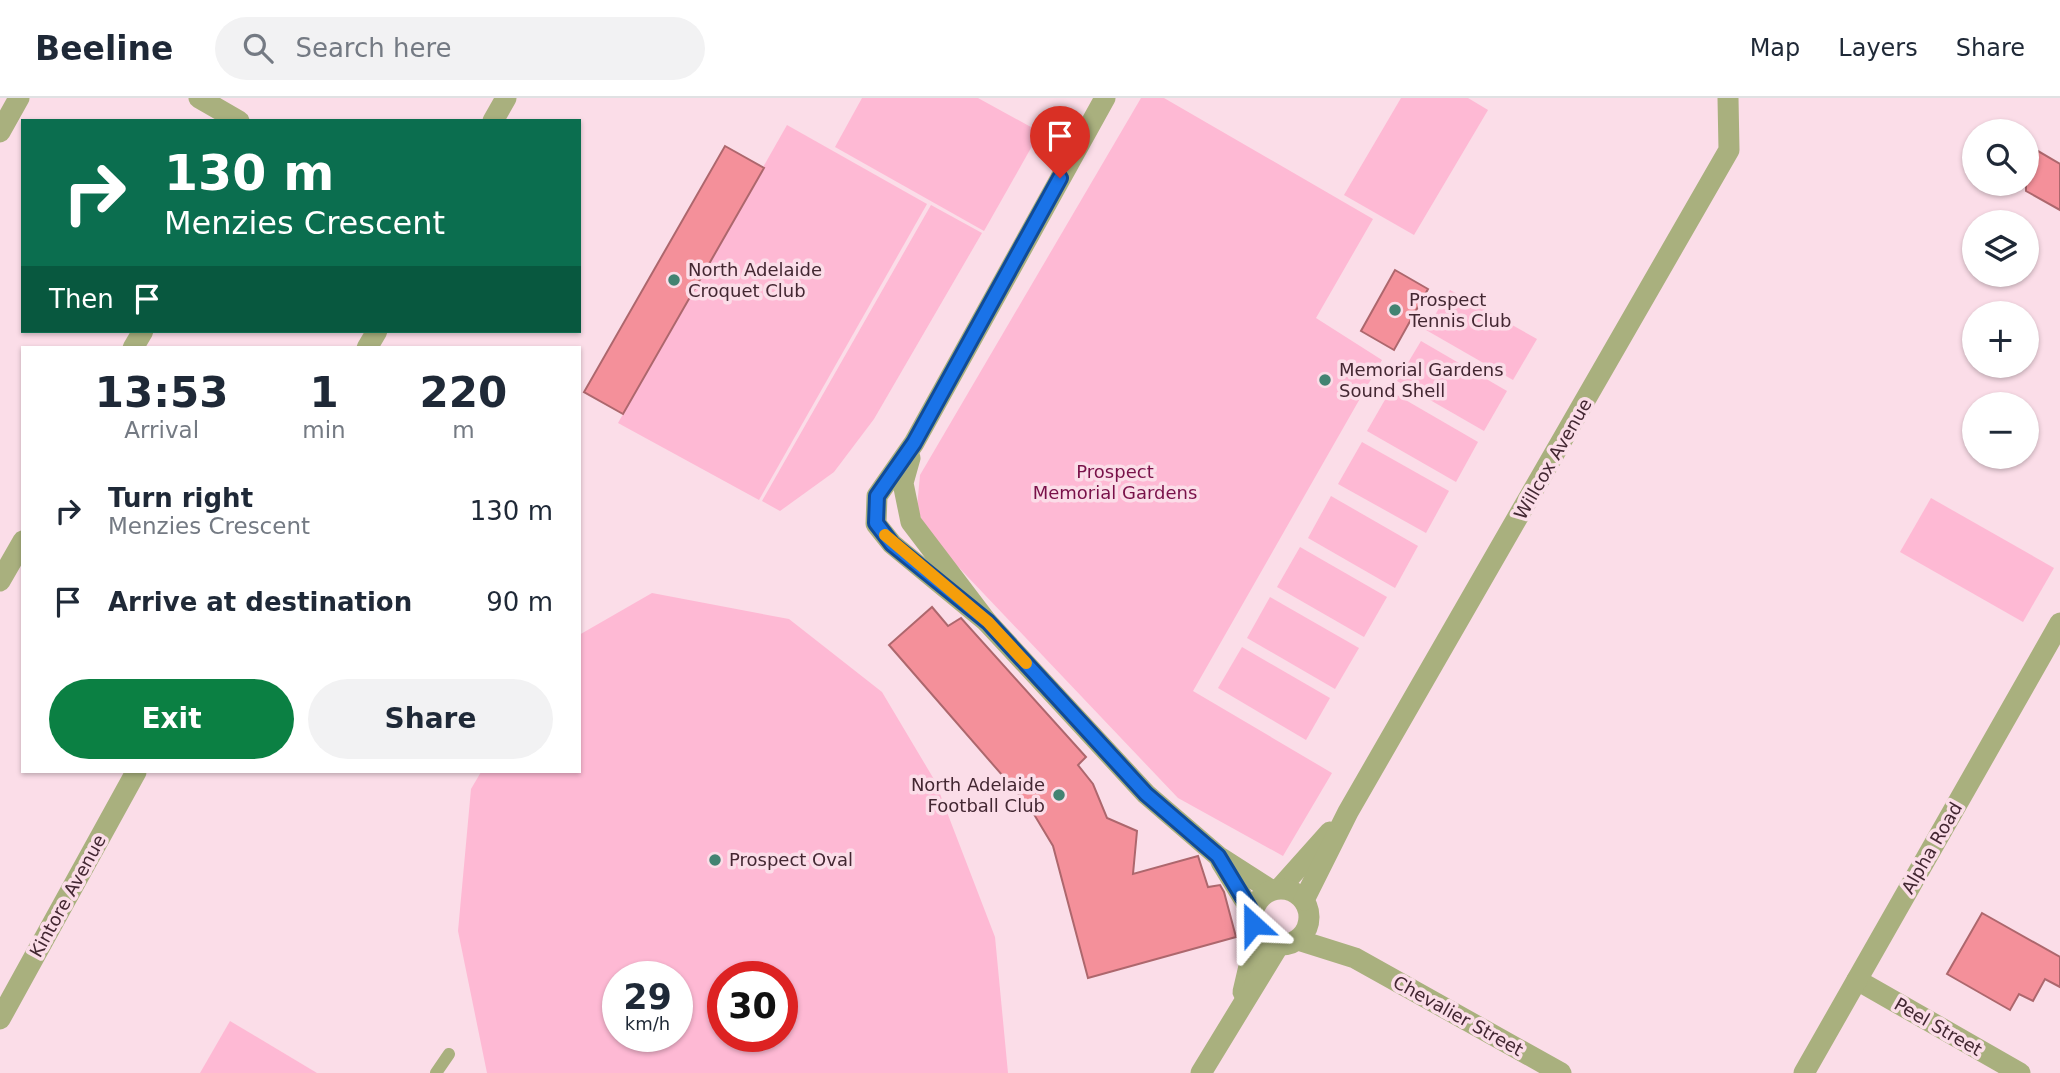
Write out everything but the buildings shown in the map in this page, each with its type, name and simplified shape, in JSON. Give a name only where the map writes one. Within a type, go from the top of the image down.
[{"type":"street","points":[[0,132],[19,98]]},
{"type":"street","points":[[200,98],[236,119]]},
{"type":"street","points":[[494,119],[506,98]]},
{"type":"street","points":[[988,622],[892,544],[876,523],[877,496],[914,443],[1105,98]]},
{"type":"street","name":"Willcox Avenue","points":[[1307,910],[1348,812],[1729,150],[1728,98]]},
{"type":"street","points":[[914,443],[903,483],[911,522],[988,622],[1146,794],[1218,856],[1275,889],[1290,890],[1307,910],[1304,933],[1288,942],[1240,1006],[1201,1073]]},
{"type":"street","points":[[0,581],[21,544]]},
{"type":"street","name":"Alpha Road","points":[[1804,1073],[2060,623]]},
{"type":"street","name":"Kintore Avenue","points":[[0,1019],[135,773]]},
{"type":"street","name":"Willcox Avenue","points":[[1275,889],[1348,812]]},
{"type":"street","points":[[1218,856],[1264,940],[1288,942]]},
{"type":"street","points":[[1240,1006],[1256,904],[1275,889]]},
{"type":"street","name":"Chevalier Street","points":[[1307,910],[1355,958]]},
{"type":"street","name":"Chevalier Street","points":[[1288,942],[1355,958],[1561,1073]]},
{"type":"street","name":"Peel Street","points":[[1857,980],[2020,1073]]},
{"type":"lane","points":[[436,1073],[449,1054]]},
{"type":"green space","points":[[862,98],[978,98],[1040,132],[984,231],[835,147]]},
{"type":"green space","name":"Prospect Memorial Gardens","points":[[1141,98],[1164,98],[1373,219],[1316,318],[1382,360],[1193,691],[1332,773],[1283,856],[1178,798],[927,534],[917,507],[920,475]]},
{"type":"green space","points":[[1401,98],[1468,98],[1488,110],[1414,235],[1344,195]]},
{"type":"green space","points":[[787,125],[927,204],[759,500],[618,423]]},
{"type":"green space","points":[[931,205],[982,233],[874,419],[834,472],[780,511],[762,501]]},
{"type":"green space","points":[[1450,290],[1537,339],[1513,380],[1426,330]]},
{"type":"green space","points":[[1421,341],[1507,391],[1484,431],[1397,381]]},
{"type":"green space","points":[[1390,391],[1478,442],[1456,482],[1367,431]]},
{"type":"green space","points":[[1362,442],[1449,491],[1426,533],[1338,484]]},
{"type":"green space","points":[[1331,496],[1418,546],[1395,588],[1308,538]]},
{"type":"green space","points":[[1931,498],[2054,568],[2023,622],[1900,552]]},
{"type":"green space","points":[[1300,547],[1387,597],[1364,637],[1277,587]]},
{"type":"green space","name":"Prospect Oval","points":[[652,593],[789,619],[882,692],[935,781],[995,937],[1008,1073],[487,1073],[458,931],[471,789],[480,773],[581,773],[581,634]]},
{"type":"green space","points":[[1270,597],[1359,648],[1335,689],[1247,638]]},
{"type":"green space","points":[[1242,647],[1330,698],[1306,740],[1218,688]]},
{"type":"green space","points":[[230,1021],[317,1073],[200,1073]]},
{"type":"slow traffic","points":[[885,535],[892,544],[988,622],[1026,663]]},
{"type":"place","name":"North Adelaide Croquet Club","points":[[674,280]]},
{"type":"place","name":"Prospect Tennis Club","points":[[1395,310]]},
{"type":"place","name":"Memorial Gardens Sound Shell","points":[[1325,380]]},
{"type":"place","name":"North Adelaide Football Club","points":[[1059,795]]},
{"type":"place","name":"Prospect Oval","points":[[715,860]]},
{"type":"route","points":[[1060,178],[914,443],[877,496],[876,523],[892,544],[988,622],[1146,794],[1218,856],[1253,914],[1253,924]]}]
